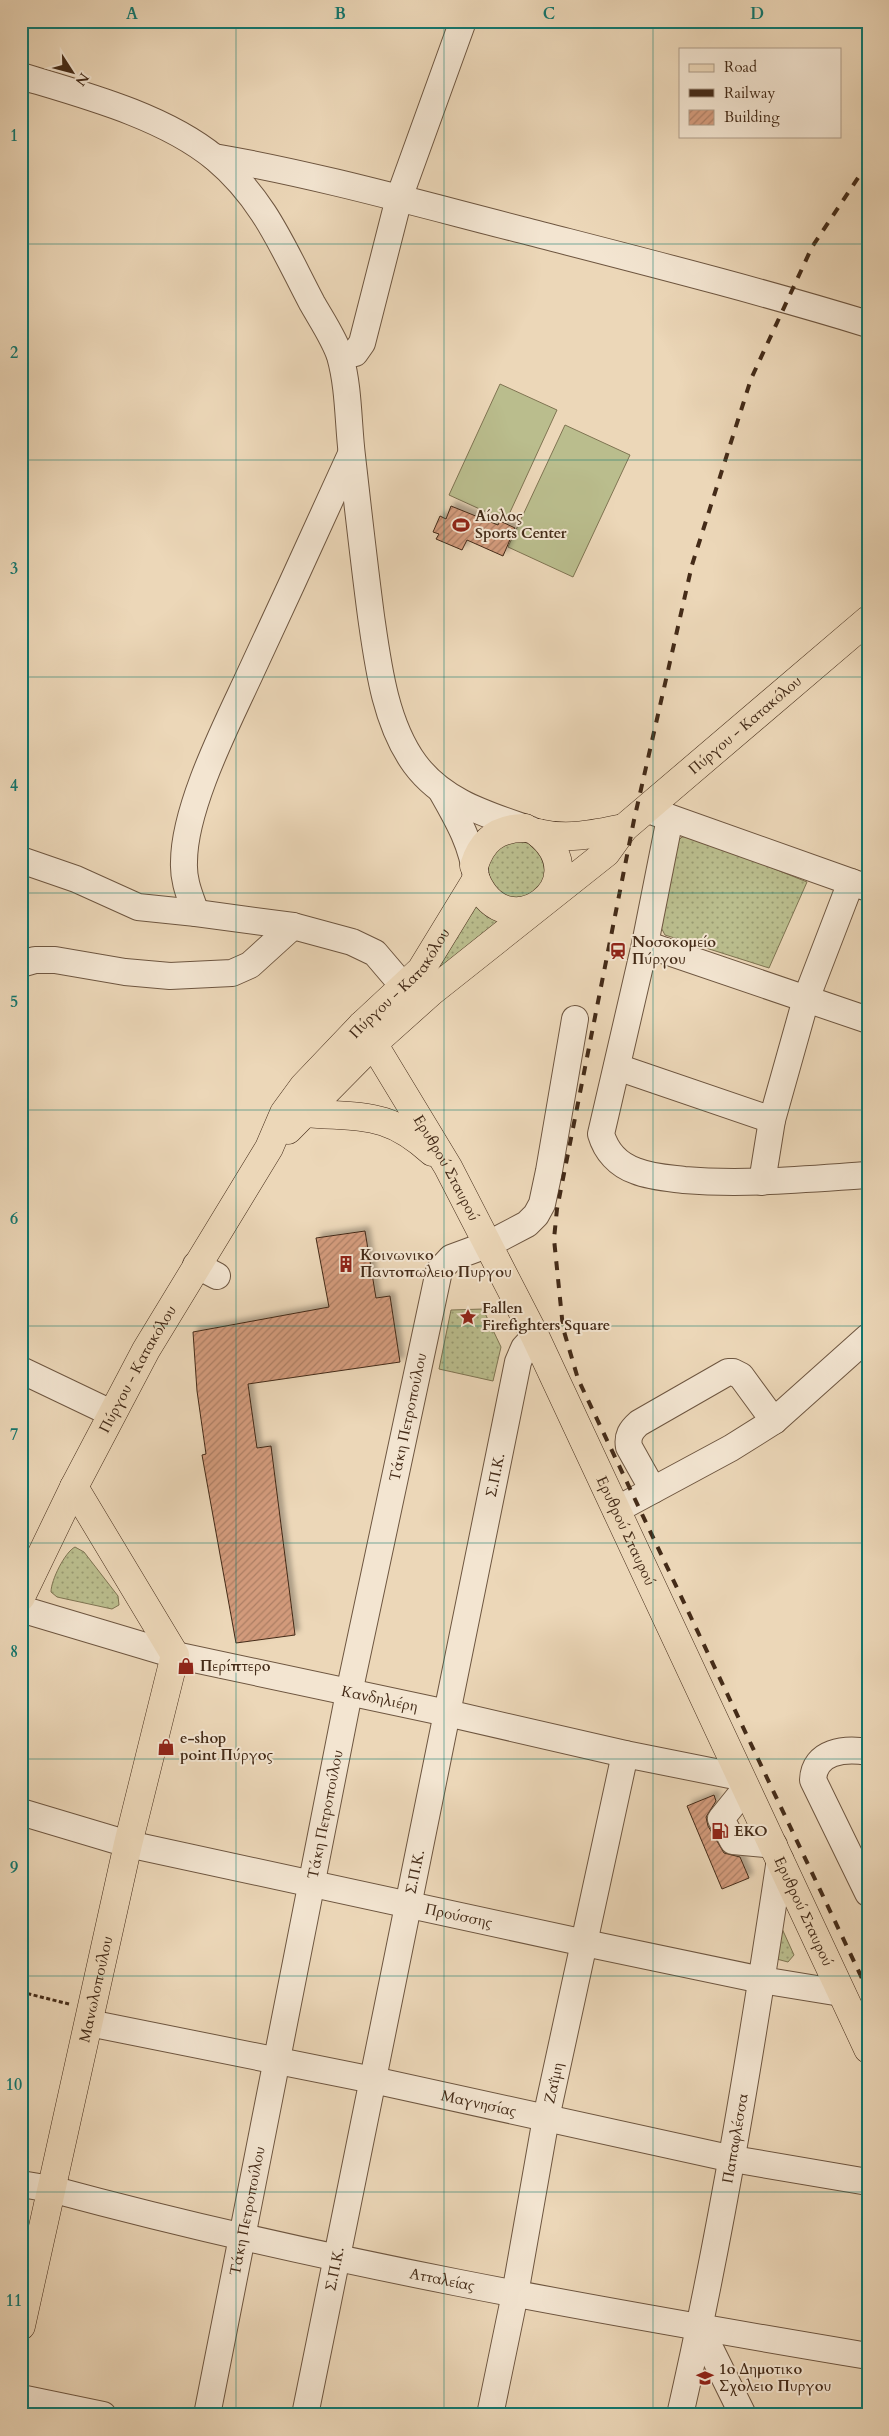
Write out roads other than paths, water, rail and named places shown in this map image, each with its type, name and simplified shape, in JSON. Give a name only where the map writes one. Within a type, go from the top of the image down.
[{"type":"main road","name":"Πύργου - Κατακόλου","points":[[268,1148],[306,1113],[404,988],[421,970],[475,873],[478,852],[486,840],[497,832],[511,828],[531,830],[553,837],[571,837],[624,828],[658,814],[868,620]]},
{"type":"main road","name":"Πύργου - Κατακόλου","points":[[21,1597],[111,1413],[146,1350],[206,1270],[268,1148],[284,1112],[303,1087],[368,1034],[431,992],[606,853],[624,828]]},
{"type":"main road","name":"Πύργου - Κατακόλου","points":[[475,873],[481,893],[491,903],[503,910],[517,912],[531,909],[543,902],[552,892],[558,880],[559,866],[556,853],[548,842],[531,830]]},
{"type":"main road","name":"Ερυθρού Σταυρού","points":[[368,1034],[448,1167],[535,1336],[868,2049]]},
{"type":"main road","points":[[306,1113],[378,1118],[414,1135],[448,1167]]},
{"type":"main road","points":[[74,1487],[176,1655]]},
{"type":"main road","name":"Μανωλοπούλου","points":[[21,2326],[52,2189],[82,2014],[176,1655]]},
{"type":"street","points":[[340,355],[355,353],[362,343],[400,198],[463,21]]},
{"type":"street","points":[[21,76],[72,91],[162,124],[214,157],[250,192],[279,236],[340,355],[374,634],[386,693],[403,744],[415,764],[440,790],[467,839],[475,873]]},
{"type":"street","points":[[214,157],[256,164],[400,198],[787,299],[868,324]]},
{"type":"street","points":[[196,913],[185,883],[184,861],[187,833],[196,800],[230,717],[352,454]]},
{"type":"street","points":[[440,790],[485,815],[531,830]]},
{"type":"street","points":[[762,1182],[772,1120],[806,999],[860,885],[658,814],[645,944],[601,1134],[604,1145],[613,1157],[634,1171],[656,1177],[715,1182],[762,1182],[868,1175]]},
{"type":"street","points":[[21,860],[76,879],[138,907],[292,926],[352,942],[374,953],[404,988]]},
{"type":"street","points":[[21,964],[35,960],[56,960],[125,972],[170,976],[213,976],[232,973],[250,965],[292,926]]},
{"type":"street","points":[[645,944],[868,1020]]},
{"type":"street","name":"Τάκη Πετροπούλου","points":[[207,2415],[349,1692],[439,1271],[451,1258],[488,1244],[527,1224],[536,1215],[542,1204],[560,1120],[575,1019]]},
{"type":"street","points":[[617,1067],[772,1120]]},
{"type":"street","name":"Σ.Π.Κ.","points":[[305,2415],[518,1362],[524,1348],[535,1336]]},
{"type":"street","points":[[616,1510],[731,1448],[774,1421],[868,1337]]},
{"type":"street","points":[[21,1370],[111,1413]]},
{"type":"street","points":[[654,1490],[628,1447],[630,1433],[639,1423],[728,1372],[741,1376],[774,1421]]},
{"type":"street","name":"Κανδηλιέρη","points":[[21,1608],[176,1655],[447,1713],[743,1783]]},
{"type":"street","points":[[868,1752],[844,1750],[830,1753],[817,1764],[813,1780],[868,1893]]},
{"type":"street","name":"Ζαΐμη","points":[[490,2415],[515,2294],[546,2118],[625,1754]]},
{"type":"street","name":"Προύσσης","points":[[21,1812],[128,1844],[408,1903],[584,1943],[762,1980],[841,1993]]},
{"type":"street","name":"Παπαφλέσσα","points":[[680,2415],[700,2328],[733,2160],[762,1980],[777,1852]]},
{"type":"street","name":"Μαγνησίας","points":[[82,2014],[277,2061],[373,2080],[733,2160],[868,2182]]},
{"type":"street","name":"Ατταλείας","points":[[21,2184],[52,2189],[242,2238],[515,2294],[868,2356]]},
{"type":"street","points":[[700,2328],[743,2415]]},
{"type":"street","points":[[21,2398],[103,2415]]},
{"type":"railway","points":[[868,163],[812,247],[751,379],[692,565],[634,820],[557,1209],[554,1239],[563,1328],[578,1379],[868,1991]]},
{"type":"place","name":"Αίολος Sports Center","points":[[461,525]]},
{"type":"place","name":"Νοσοκομείο Πύργου","points":[[618,951]]},
{"type":"place","name":"Κοινωνικο Παντοπωλειο Πυργου","points":[[346,1264]]},
{"type":"place","name":"Fallen Firefighters Square","points":[[468,1317]]},
{"type":"place","name":"Περίπτερο","points":[[186,1666]]},
{"type":"place","name":"e-shop point Πύργος","points":[[166,1747]]},
{"type":"place","name":"EKO","points":[[720,1831]]},
{"type":"place","name":"1ο Δημοτικο Σχολειο Πυργου","points":[[705,2378]]}]
